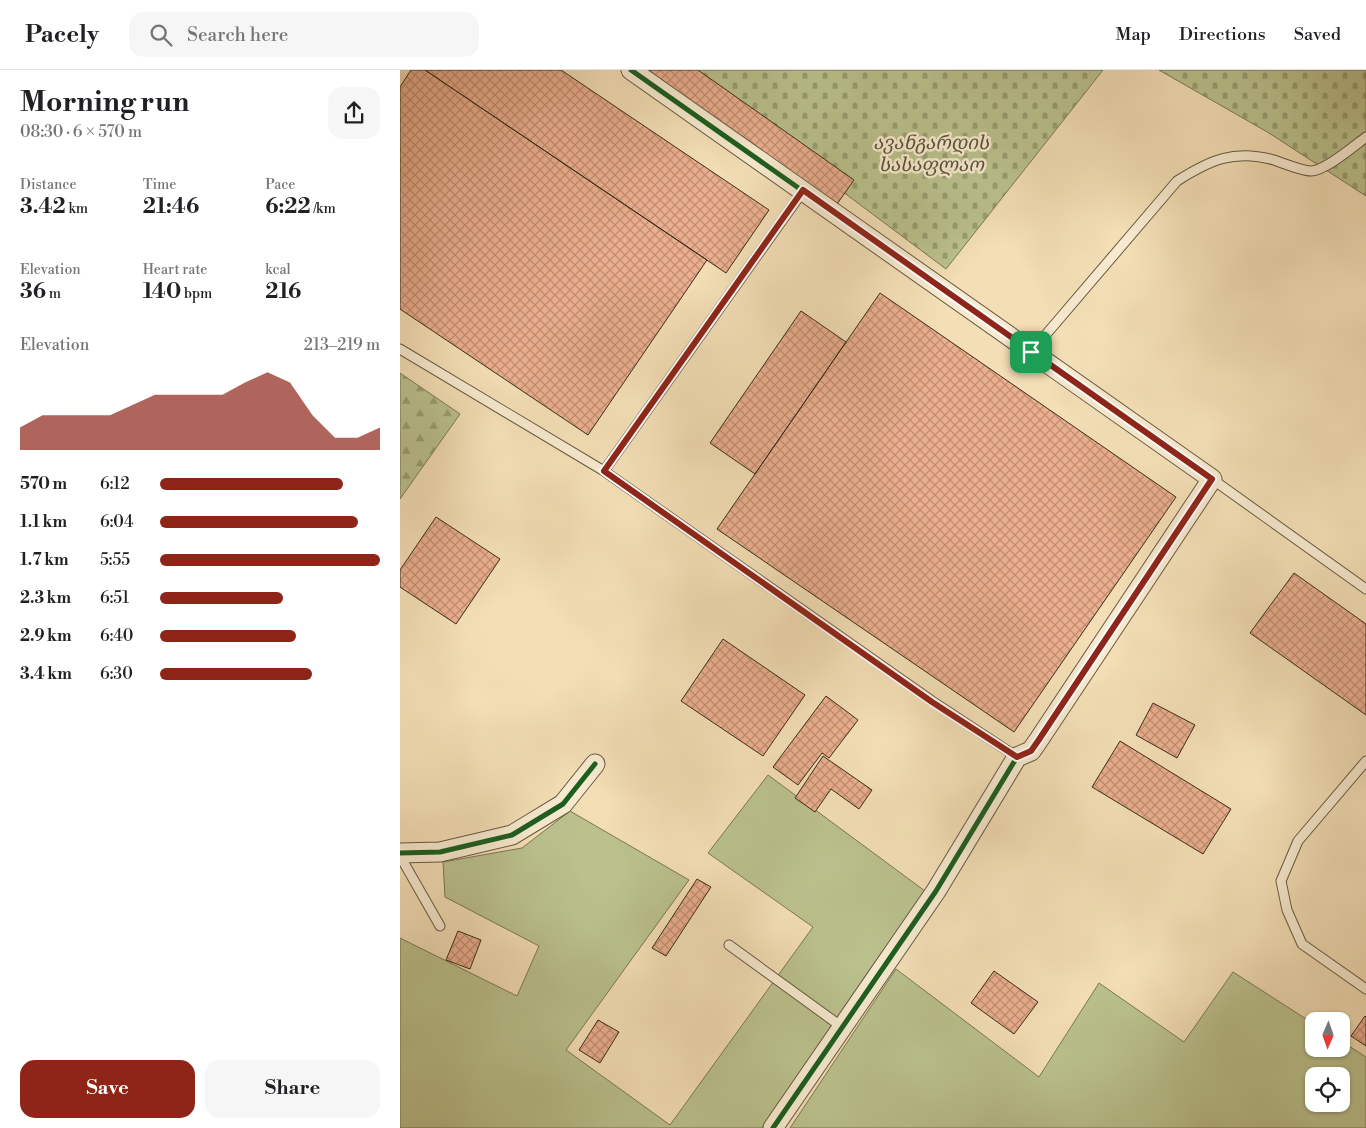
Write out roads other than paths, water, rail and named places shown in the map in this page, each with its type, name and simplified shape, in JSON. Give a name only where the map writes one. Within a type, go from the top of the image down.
[{"type":"street","points":[[631,70],[1212,479],[1031,751],[1017,757],[936,891],[773,1128]]},
{"type":"street","points":[[400,854],[440,852],[512,835],[563,804],[594,764]]},
{"type":"lane","points":[[1031,352],[1177,182],[1200,166],[1227,157],[1257,155],[1311,171],[1328,165],[1366,137]]},
{"type":"lane","points":[[604,471],[803,190]]},
{"type":"lane","points":[[400,349],[604,471],[932,702],[1017,757]]},
{"type":"lane","points":[[1212,479],[1366,589]]},
{"type":"lane","points":[[1366,761],[1298,841],[1281,881],[1287,910],[1302,944],[1366,989]]},
{"type":"lane","points":[[400,854],[440,926]]},
{"type":"lane","points":[[729,945],[842,1027]]},
{"type":"park label","name":"ავანგარდის სასაფლაო","points":[[931,154]]}]
